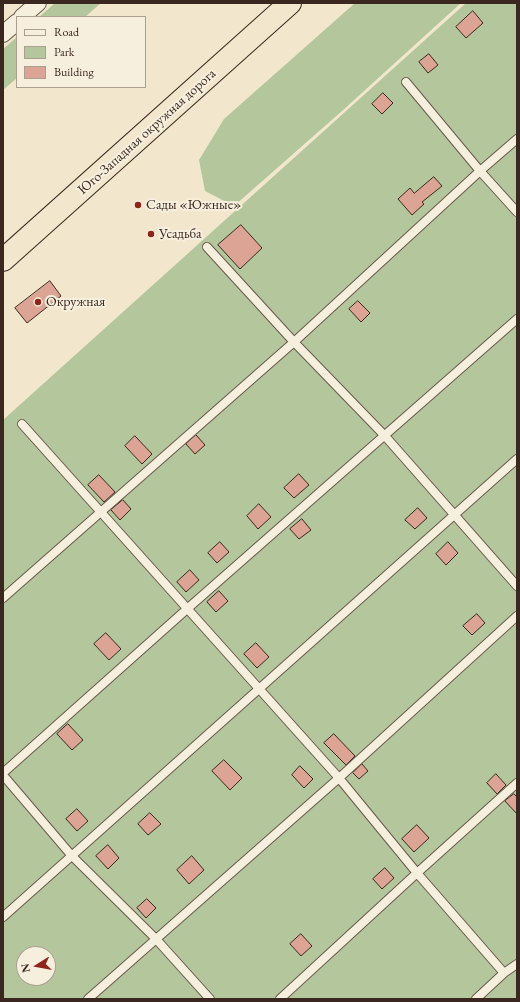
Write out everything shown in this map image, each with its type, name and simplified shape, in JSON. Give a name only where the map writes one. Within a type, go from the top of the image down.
[{"type":"highway","name":"Юго-Западная окружная дорога","points":[[3,260],[290,3]]},
{"type":"street","points":[[23,16],[38,3]]},
{"type":"street","points":[[3,34],[16,23]]},
{"type":"lane","points":[[406,82],[480,171],[517,212]]},
{"type":"lane","points":[[3,598],[294,342],[480,171],[517,139]]},
{"type":"lane","points":[[207,247],[294,342],[385,436],[517,586]]},
{"type":"lane","points":[[210,999],[156,939],[72,856],[3,774],[187,609],[517,319]]},
{"type":"lane","points":[[22,424],[339,778],[417,873],[504,973]]},
{"type":"lane","points":[[3,917],[517,459]]},
{"type":"lane","points":[[88,999],[339,778],[517,616]]},
{"type":"lane","points":[[280,999],[517,783]]},
{"type":"lane","points":[[476,999],[504,973],[517,964]]},
{"type":"green space","points":[[55,3],[101,3],[86,16],[40,16]]},
{"type":"green space","points":[[355,3],[461,3],[234,206],[205,191],[199,160],[224,119]]},
{"type":"green space","points":[[466,3],[517,3],[517,999],[3,999],[3,420]]},
{"type":"green space","points":[[16,38],[16,79],[3,90],[3,49]]},
{"type":"building","points":[[473,11],[483,23],[466,38],[456,27]]},
{"type":"building","points":[[429,54],[438,65],[428,73],[419,62]]},
{"type":"building","points":[[383,93],[393,103],[382,114],[372,104]]},
{"type":"building","points":[[434,177],[442,186],[422,202],[424,204],[412,215],[398,199],[410,188],[414,193]]},
{"type":"building","points":[[241,225],[262,248],[240,269],[218,245]]},
{"type":"building","name":"Окружная","points":[[50,281],[61,296],[27,323],[15,308]]},
{"type":"building","points":[[358,301],[370,313],[361,322],[349,309]]},
{"type":"building","points":[[196,435],[205,445],[195,454],[186,444]]},
{"type":"building","points":[[135,436],[152,454],[142,464],[125,446]]},
{"type":"building","points":[[299,474],[309,485],[294,498],[284,488]]},
{"type":"building","points":[[99,475],[115,492],[104,502],[88,485]]},
{"type":"building","points":[[123,500],[131,509],[120,520],[111,510]]},
{"type":"building","points":[[259,504],[271,517],[258,529],[247,516]]},
{"type":"building","points":[[418,508],[427,518],[415,529],[405,520]]},
{"type":"building","points":[[302,519],[311,530],[299,539],[290,529]]},
{"type":"building","points":[[220,542],[229,552],[217,563],[208,553]]},
{"type":"building","points":[[448,542],[458,553],[446,565],[436,554]]},
{"type":"building","points":[[190,570],[199,580],[186,592],[177,582]]},
{"type":"building","points":[[219,591],[228,601],[216,612],[207,602]]},
{"type":"building","points":[[477,614],[485,623],[472,635],[463,626]]},
{"type":"building","points":[[106,633],[121,649],[109,660],[94,644]]},
{"type":"building","points":[[256,643],[269,657],[257,668],[244,654]]},
{"type":"building","points":[[68,724],[83,740],[72,750],[57,734]]},
{"type":"building","points":[[334,734],[355,756],[346,765],[324,743]]},
{"type":"building","points":[[224,760],[242,778],[230,790],[212,771]]},
{"type":"building","points":[[362,764],[368,771],[359,779],[353,773]]},
{"type":"building","points":[[300,766],[313,779],[304,788],[292,775]]},
{"type":"building","points":[[496,774],[506,785],[497,794],[487,783]]},
{"type":"building","points":[[514,794],[517,797],[517,814],[505,801]]},
{"type":"building","points":[[77,809],[88,821],[77,831],[66,819]]},
{"type":"building","points":[[150,813],[161,824],[148,835],[138,824]]},
{"type":"building","points":[[417,825],[429,838],[414,852],[402,839]]},
{"type":"building","points":[[108,845],[119,858],[108,869],[96,856]]},
{"type":"building","points":[[192,856],[204,870],[189,884],[177,870]]},
{"type":"building","points":[[385,868],[394,878],[382,889],[373,879]]},
{"type":"building","points":[[147,899],[156,908],[146,918],[137,908]]},
{"type":"building","points":[[301,934],[312,946],[301,956],[290,944]]},
{"type":"place","name":"Сады «Южные»","points":[[138,205]]},
{"type":"place","name":"Усадьба","points":[[151,234]]},
{"type":"place","name":"Окружная","points":[[38,302]]}]
